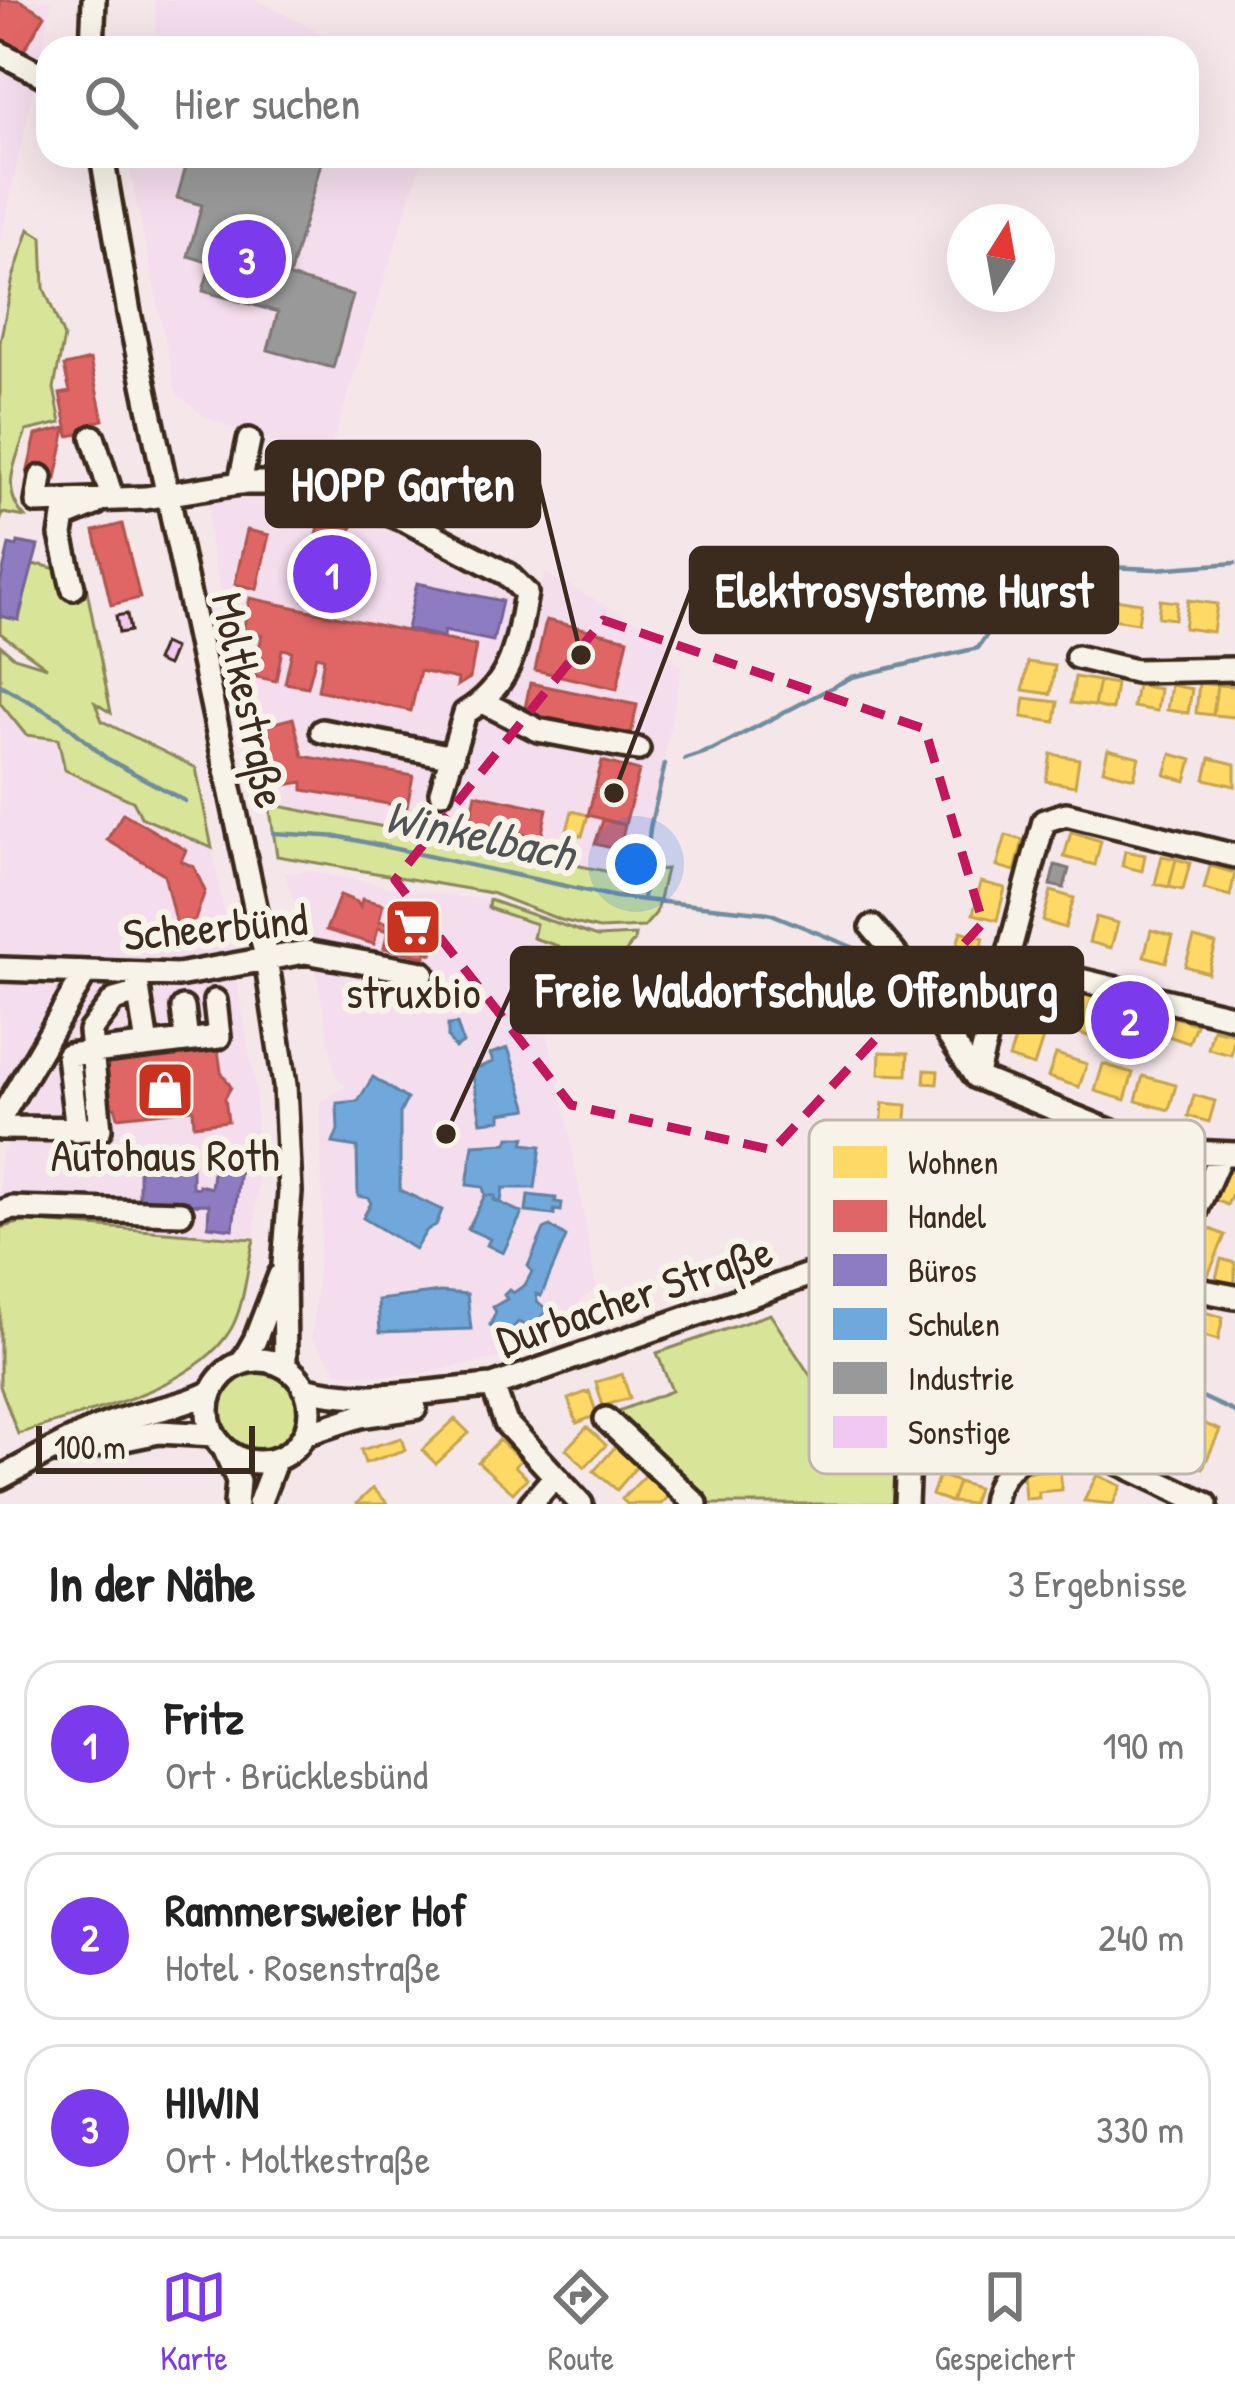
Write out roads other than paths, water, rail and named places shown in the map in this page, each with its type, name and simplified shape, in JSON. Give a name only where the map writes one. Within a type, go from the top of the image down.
[{"type":"street","points":[[92,36],[94,0]]},
{"type":"street","points":[[0,53],[36,72]]},
{"type":"street","name":"Moltkestraße","points":[[104,168],[167,496],[266,958],[285,1085],[290,1192],[284,1264],[285,1367]]},
{"type":"street","points":[[93,436],[112,497]]},
{"type":"street","points":[[240,483],[249,440]]},
{"type":"street","points":[[41,477],[37,502],[167,496],[240,483],[287,483],[343,494],[407,520],[507,574],[526,593],[514,661],[483,702],[465,713],[441,792]]},
{"type":"street","points":[[73,588],[61,535],[64,517],[112,497]]},
{"type":"street","points":[[1077,657],[1135,671],[1235,669]]},
{"type":"street","points":[[483,702],[538,730],[638,749]]},
{"type":"street","points":[[322,731],[452,757]]},
{"type":"street","points":[[976,1077],[1044,821],[1066,814],[1235,856]]},
{"type":"street","points":[[872,927],[896,954],[976,1077],[1082,1120]]},
{"type":"street","name":"Scheerbünd","points":[[0,969],[138,984],[305,952],[423,973]]},
{"type":"street","points":[[1009,963],[1235,1017]]},
{"type":"street","name":"Scheerbünd","points":[[0,1119],[84,975]]},
{"type":"street","points":[[0,1128],[100,1129],[90,1031],[114,1000],[138,984],[147,1045]]},
{"type":"street","points":[[89,1052],[219,1036],[215,1001]]},
{"type":"street","points":[[183,1008],[187,1041]]},
{"type":"street","points":[[1205,1200],[1228,1154]]},
{"type":"street","points":[[0,1212],[11,1208],[181,1213]]},
{"type":"street","name":"Moltkestraße","points":[[242,1363],[284,1264]]},
{"type":"street","name":"Durbacher Straße","points":[[304,1388],[330,1395],[390,1397],[463,1385],[490,1386],[554,1368],[809,1276]]},
{"type":"street","name":"Durbacher Straße","points":[[1205,1291],[1235,1297]]},
{"type":"street","points":[[0,1478],[83,1433],[191,1402],[211,1392],[224,1374],[242,1363],[264,1360],[285,1367],[304,1388],[310,1406],[305,1434],[276,1459],[248,1461],[219,1441],[159,1432],[44,1456]]},
{"type":"street","points":[[490,1386],[506,1423],[581,1504]]},
{"type":"street","name":"Durbacher Straße","points":[[305,1434],[361,1416],[477,1398],[490,1386]]},
{"type":"street","points":[[211,1392],[208,1414],[238,1481],[236,1504]]},
{"type":"street","points":[[606,1419],[696,1504]]},
{"type":"street","points":[[259,1504],[276,1459]]},
{"type":"street","points":[[905,1504],[907,1474]]},
{"type":"street","points":[[993,1504],[995,1490],[1008,1474]]},
{"type":"street","points":[[1143,1474],[1206,1504]]},
{"type":"street","points":[[531,1504],[556,1476]]},
{"type":"waterway","points":[[1000,613],[1025,571],[1036,564],[1155,569],[1235,563]]},
{"type":"waterway","points":[[685,759],[712,750],[852,677],[978,648],[988,633]]},
{"type":"waterway","name":"Winkelbach","points":[[0,685],[60,719],[106,758],[185,801]]},
{"type":"waterway","points":[[643,900],[650,828],[665,764]]},
{"type":"waterway","name":"Winkelbach","points":[[273,833],[341,837],[616,897],[769,913],[879,958]]},
{"type":"waterway","points":[[1205,1398],[1235,1412]]},
{"type":"place","name":"HIWIN","points":[[247,259]]},
{"type":"place","name":"Fritz","points":[[332,574]]},
{"type":"place","name":"HOPP Garten","points":[[581,655]]},
{"type":"place","name":"Elektrosysteme Hurst","points":[[614,793]]},
{"type":"place","name":"struxbio","points":[[413,927]]},
{"type":"place","name":"Rammersweier Hof","points":[[1130,1020]]},
{"type":"place","name":"Autohaus Roth","points":[[165,1090]]},
{"type":"place","name":"Freie Waldorfschule Offenburg","points":[[446,1134]]}]
